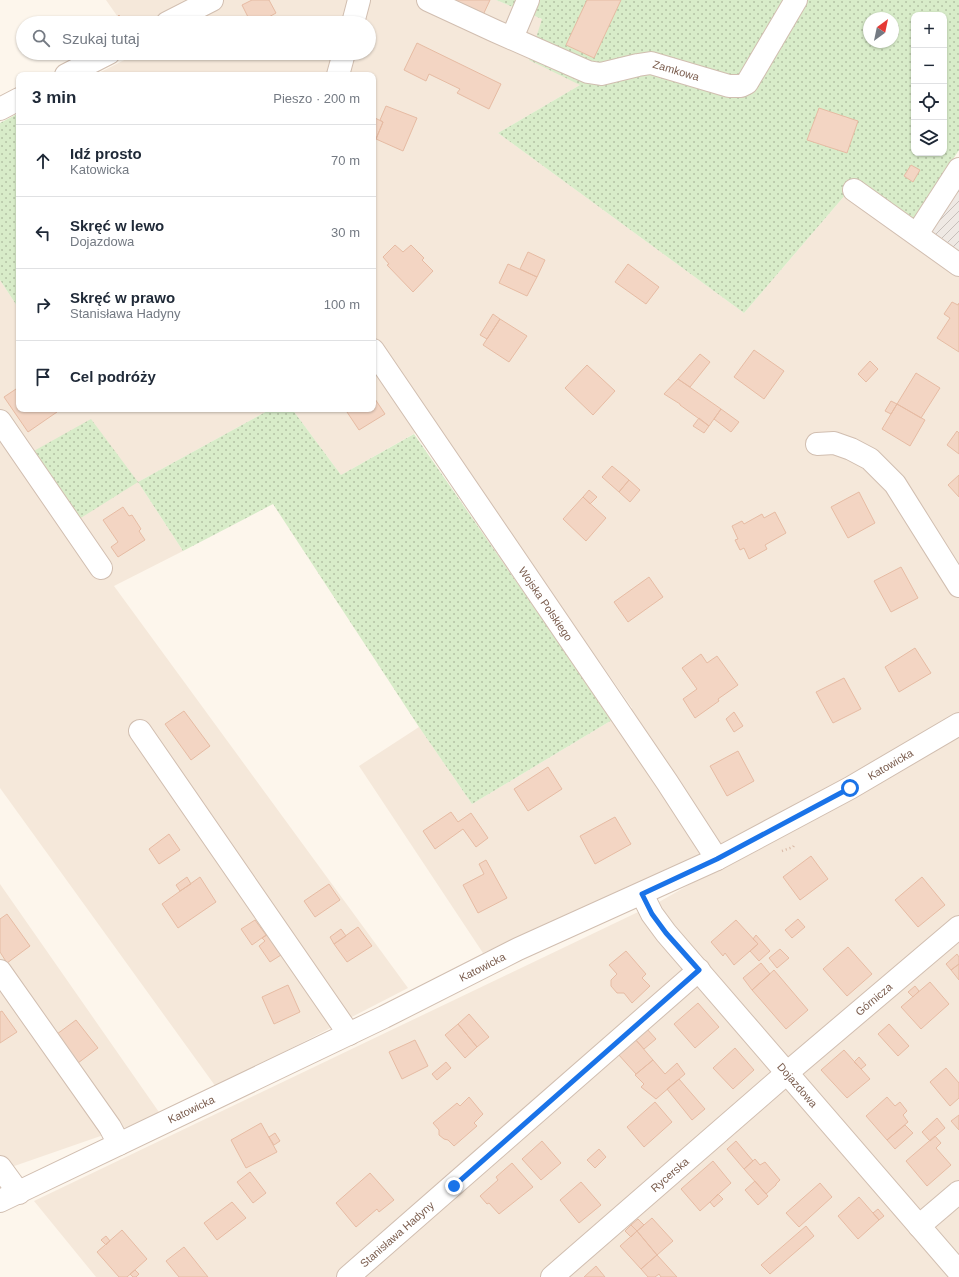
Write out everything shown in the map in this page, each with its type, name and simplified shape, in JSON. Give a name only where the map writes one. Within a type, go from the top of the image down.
[{"type":"street","points":[[181,16],[212,0]]},
{"type":"street","points":[[355,16],[359,0]]},
{"type":"street","name":"Zamkowa","points":[[428,0],[588,72],[601,74],[651,63],[729,86],[741,86],[747,83],[796,0]]},
{"type":"street","points":[[512,38],[528,0]]},
{"type":"street","points":[[72,72],[95,60]]},
{"type":"street","points":[[339,72],[342,60]]},
{"type":"street","points":[[0,109],[16,101]]},
{"type":"street","points":[[917,234],[959,169]]},
{"type":"street","points":[[854,190],[959,265]]},
{"type":"street","name":"Wojska Polskiego","points":[[376,354],[717,859]]},
{"type":"street","points":[[0,422],[101,568]]},
{"type":"street","points":[[817,444],[834,443],[851,449],[870,459],[894,484],[959,586]]},
{"type":"street","name":"Katowicka","points":[[9,1197],[349,1034],[518,949],[717,859],[850,788],[959,724]]},
{"type":"street","points":[[140,731],[349,1034]]},
{"type":"street","name":"Dojazdowa","points":[[642,894],[652,914],[666,933],[788,1072],[959,1272]]},
{"type":"street","name":"Górnicza","points":[[788,1072],[959,927]]},
{"type":"street","name":"Stanisława Hadyny","points":[[348,1277],[699,970]]},
{"type":"street","points":[[0,971],[110,1127],[119,1144]]},
{"type":"street","name":"Rycerska","points":[[552,1277],[788,1072]]},
{"type":"street","points":[[0,1167],[9,1197]]},
{"type":"street","points":[[919,1226],[959,1192]]},
{"type":"shaded area","points":[[106,0],[453,0],[483,15],[490,0],[496,0],[542,19],[580,85],[498,133],[744,313],[846,194],[959,276],[959,715],[740,836],[483,953],[359,766],[419,727],[472,804],[632,708],[433,423],[341,475],[294,412],[376,412],[376,72],[101,72],[124,60],[376,60],[376,16],[117,16]]},
{"type":"shaded area","points":[[959,180],[959,253],[926,230]]},
{"type":"shaded area","points":[[0,280],[16,304],[16,412],[266,412],[138,482],[183,551],[114,586],[408,988],[216,1087],[0,788]]},
{"type":"shaded area","points":[[959,730],[959,1277],[96,1277],[34,1201],[659,902]]},
{"type":"shaded area","points":[[0,884],[161,1115],[0,1171]]},
{"type":"green space","points":[[496,0],[959,0],[959,150],[903,236],[846,194],[744,313],[498,133],[580,85],[529,60],[542,19]]},
{"type":"green space","points":[[16,115],[16,304],[0,280],[0,123]]},
{"type":"green space","points":[[266,412],[294,412],[341,475],[414,434],[612,720],[472,804],[419,727],[273,504],[183,551],[138,482]]},
{"type":"green space","points":[[91,419],[138,482],[76,521],[32,452]]},
{"type":"building","points":[[252,0],[269,0],[276,13],[271,16],[248,16],[242,5]]},
{"type":"building","points":[[454,0],[490,0],[483,15]]},
{"type":"building","points":[[587,0],[621,0],[594,58],[566,45]]},
{"type":"building","points":[[417,43],[501,84],[489,109],[457,93],[460,89],[429,74],[426,81],[404,70]]},
{"type":"building","points":[[386,106],[417,118],[403,151],[376,139],[383,122],[380,120]]},
{"type":"building","points":[[819,108],[858,121],[847,153],[807,140]]},
{"type":"building","points":[[376,118],[383,122],[376,139]]},
{"type":"building","points":[[911,165],[920,170],[913,182],[904,176]]},
{"type":"building","points":[[395,245],[403,252],[411,245],[424,258],[422,260],[433,271],[413,292],[387,265],[389,264],[383,257]]},
{"type":"building","points":[[528,252],[545,260],[537,277],[520,269]]},
{"type":"building","points":[[508,264],[537,277],[527,296],[499,283]]},
{"type":"building","points":[[628,264],[659,287],[646,304],[615,282]]},
{"type":"building","points":[[952,302],[958,305],[959,303],[959,352],[937,338],[950,318],[944,314]]},
{"type":"building","points":[[493,314],[500,319],[487,339],[480,335]]},
{"type":"building","points":[[500,319],[527,336],[509,362],[483,345]]},
{"type":"building","points":[[754,350],[784,371],[764,399],[734,377]]},
{"type":"building","points":[[700,354],[710,362],[690,387],[678,379]]},
{"type":"building","points":[[870,361],[878,369],[866,382],[858,374]]},
{"type":"building","points":[[587,365],[615,391],[593,415],[565,388]]},
{"type":"building","points":[[916,373],[940,388],[921,418],[897,404]]},
{"type":"building","points":[[678,379],[721,409],[709,426],[664,394]]},
{"type":"building","points":[[16,389],[16,412],[57,412],[28,432],[4,397]]},
{"type":"building","points":[[376,400],[385,414],[359,430],[347,412],[376,412]]},
{"type":"building","points":[[891,401],[897,404],[891,414],[885,411]]},
{"type":"building","points":[[897,404],[925,420],[910,446],[882,429]]},
{"type":"building","points":[[721,409],[739,422],[731,432],[714,419]]},
{"type":"building","points":[[699,418],[709,426],[704,433],[693,426]]},
{"type":"building","points":[[957,431],[959,433],[959,454],[947,445]]},
{"type":"building","points":[[612,466],[629,480],[619,492],[602,477]]},
{"type":"building","points":[[959,475],[959,497],[948,485]]},
{"type":"building","points":[[629,480],[640,490],[630,502],[619,492]]},
{"type":"building","points":[[589,490],[597,497],[590,504],[583,497]]},
{"type":"building","points":[[859,492],[875,523],[848,538],[831,507]]},
{"type":"building","points":[[583,497],[606,518],[586,541],[563,519]]},
{"type":"building","points":[[123,507],[129,516],[132,515],[141,529],[139,531],[145,540],[118,557],[111,547],[118,542],[103,520]]},
{"type":"building","points":[[775,512],[786,533],[765,545],[767,549],[749,559],[744,548],[740,550],[735,540],[738,539],[732,526],[742,521],[744,524],[762,514],[764,518]]},
{"type":"building","points":[[901,567],[918,598],[891,612],[874,581]]},
{"type":"building","points":[[649,577],[663,597],[628,622],[614,602]]},
{"type":"building","points":[[915,648],[931,673],[899,692],[885,667]]},
{"type":"building","points":[[701,654],[707,663],[717,656],[738,685],[695,718],[683,699],[697,689],[682,668]]},
{"type":"building","points":[[844,678],[861,709],[833,723],[816,692]]},
{"type":"building","points":[[184,711],[210,746],[191,760],[165,724]]},
{"type":"building","points":[[734,712],[743,726],[734,732],[726,719]]},
{"type":"building","points":[[738,751],[754,781],[727,796],[710,766]]},
{"type":"building","points":[[548,767],[562,789],[528,811],[514,789]]},
{"type":"building","points":[[451,812],[458,822],[471,813],[488,838],[476,847],[463,829],[435,849],[423,831]]},
{"type":"building","points":[[615,817],[631,844],[595,864],[580,836]]},
{"type":"building","points":[[169,834],[180,850],[159,864],[149,849]]},
{"type":"building","points":[[811,856],[828,879],[800,900],[783,877]]},
{"type":"building","points":[[486,860],[507,898],[478,913],[463,885],[484,874],[479,864]]},
{"type":"building","points":[[187,877],[191,884],[180,891],[176,885]]},
{"type":"building","points":[[200,877],[216,902],[178,928],[162,904]]},
{"type":"building","points":[[922,877],[945,905],[918,927],[895,900]]},
{"type":"building","points":[[329,884],[340,900],[315,917],[304,901]]},
{"type":"building","points":[[7,914],[30,946],[7,963],[0,952],[0,919]]},
{"type":"building","points":[[798,919],[805,927],[792,938],[785,930]]},
{"type":"building","points":[[255,920],[266,935],[252,945],[241,929]]},
{"type":"building","points":[[736,920],[758,944],[734,965],[725,953],[723,956],[711,942]]},
{"type":"building","points":[[358,927],[372,946],[347,962],[334,944]]},
{"type":"building","points":[[341,929],[346,936],[334,944],[330,937]]},
{"type":"building","points":[[267,935],[281,955],[270,962],[259,946],[265,941],[262,938]]},
{"type":"building","points":[[756,935],[770,951],[759,961],[750,951],[758,944],[753,939]]},
{"type":"building","points":[[848,947],[872,974],[847,996],[823,969]]},
{"type":"building","points":[[780,949],[789,958],[777,968],[769,958]]},
{"type":"building","points":[[626,951],[646,974],[642,978],[650,986],[632,1003],[624,993],[617,993],[611,986],[611,980],[617,974],[609,965]]},
{"type":"building","points":[[957,954],[959,957],[959,964],[951,970],[946,964]]},
{"type":"building","points":[[761,963],[770,974],[752,990],[743,978]]},
{"type":"building","points":[[959,964],[959,980],[951,970]]},
{"type":"building","points":[[774,970],[808,1010],[786,1029],[752,990]]},
{"type":"building","points":[[930,982],[949,1004],[921,1029],[901,1007]]},
{"type":"building","points":[[288,985],[300,1012],[274,1024],[262,997]]},
{"type":"building","points":[[915,986],[919,991],[913,997],[908,992]]},
{"type":"building","points":[[698,1003],[719,1027],[695,1048],[674,1024]]},
{"type":"building","points":[[2,1011],[17,1032],[0,1043],[0,1012]]},
{"type":"building","points":[[469,1014],[489,1037],[477,1047],[458,1024]]},
{"type":"building","points":[[76,1020],[98,1048],[74,1066],[53,1037]]},
{"type":"building","points":[[458,1024],[477,1047],[465,1058],[445,1035]]},
{"type":"building","points":[[889,1024],[909,1046],[898,1056],[878,1034]]},
{"type":"building","points":[[647,1029],[656,1039],[644,1049],[635,1039]]},
{"type":"building","points":[[635,1039],[653,1060],[636,1074],[618,1054]]},
{"type":"building","points":[[415,1040],[428,1066],[402,1079],[389,1052]]},
{"type":"building","points":[[735,1048],[754,1070],[733,1089],[713,1068]]},
{"type":"building","points":[[844,1050],[870,1079],[847,1098],[821,1070]]},
{"type":"building","points":[[859,1057],[866,1065],[861,1069],[854,1062]]},
{"type":"building","points":[[653,1060],[665,1074],[677,1063],[685,1074],[656,1099],[641,1087],[644,1084],[635,1075]]},
{"type":"building","points":[[446,1062],[451,1068],[437,1080],[432,1074]]},
{"type":"building","points":[[946,1068],[959,1083],[959,1098],[950,1106],[930,1082]]},
{"type":"building","points":[[679,1079],[705,1109],[692,1120],[667,1089]]},
{"type":"building","points":[[469,1097],[483,1114],[474,1123],[477,1126],[454,1146],[448,1140],[439,1135],[439,1130],[433,1123],[457,1103],[460,1106]]},
{"type":"building","points":[[887,1097],[895,1106],[900,1102],[907,1111],[903,1115],[908,1122],[887,1140],[866,1116]]},
{"type":"building","points":[[655,1102],[672,1122],[644,1147],[627,1127]]},
{"type":"building","points":[[959,1115],[959,1130],[951,1121]]},
{"type":"building","points":[[937,1118],[945,1128],[930,1141],[922,1132]]},
{"type":"building","points":[[261,1123],[277,1152],[246,1168],[231,1140]]},
{"type":"building","points":[[905,1125],[913,1133],[895,1149],[887,1140]]},
{"type":"building","points":[[275,1133],[280,1141],[274,1145],[269,1137]]},
{"type":"building","points":[[935,1136],[941,1143],[936,1148],[951,1165],[927,1186],[906,1161]]},
{"type":"building","points":[[542,1141],[561,1163],[541,1180],[522,1159]]},
{"type":"building","points":[[736,1141],[753,1161],[744,1169],[727,1149]]},
{"type":"building","points":[[599,1149],[606,1157],[595,1168],[587,1160]]},
{"type":"building","points":[[755,1159],[760,1165],[765,1162],[780,1180],[766,1194],[744,1169]]},
{"type":"building","points":[[713,1161],[731,1183],[700,1211],[681,1189]]},
{"type":"building","points":[[512,1163],[533,1187],[499,1214],[480,1196],[498,1180],[496,1177]]},
{"type":"building","points":[[250,1172],[266,1193],[253,1203],[237,1182]]},
{"type":"building","points":[[370,1173],[394,1200],[379,1212],[377,1209],[356,1227],[336,1203]]},
{"type":"building","points":[[755,1181],[768,1196],[758,1205],[745,1190]]},
{"type":"building","points":[[581,1182],[601,1205],[579,1223],[560,1200]]},
{"type":"building","points":[[820,1183],[832,1197],[799,1227],[786,1213]]},
{"type":"building","points":[[718,1194],[723,1199],[714,1207],[710,1202]]},
{"type":"building","points":[[859,1197],[879,1220],[858,1239],[838,1216]]},
{"type":"building","points":[[232,1202],[246,1218],[217,1240],[204,1223]]},
{"type":"building","points":[[878,1209],[884,1216],[879,1220],[873,1213]]},
{"type":"building","points":[[652,1218],[673,1241],[657,1255],[637,1231]]},
{"type":"building","points":[[638,1219],[644,1225],[637,1231],[631,1225]]},
{"type":"building","points":[[631,1225],[637,1231],[631,1237],[625,1231]]},
{"type":"building","points":[[806,1226],[814,1236],[770,1274],[761,1265]]},
{"type":"building","points":[[122,1230],[147,1259],[127,1277],[119,1277],[97,1252]]},
{"type":"building","points":[[637,1231],[657,1255],[641,1269],[620,1246]]},
{"type":"building","points":[[106,1236],[110,1241],[106,1245],[101,1240]]},
{"type":"building","points":[[184,1247],[208,1277],[179,1277],[166,1261]]},
{"type":"building","points":[[657,1255],[677,1277],[661,1277],[659,1274],[655,1277],[648,1277],[641,1269]]},
{"type":"building","points":[[596,1266],[605,1277],[584,1277]]},
{"type":"building","points":[[135,1270],[139,1274],[136,1277],[133,1277],[130,1274]]},
{"type":"route","points":[[454,1186],[699,970],[666,933],[652,914],[642,894],[717,859],[850,788]]}]
